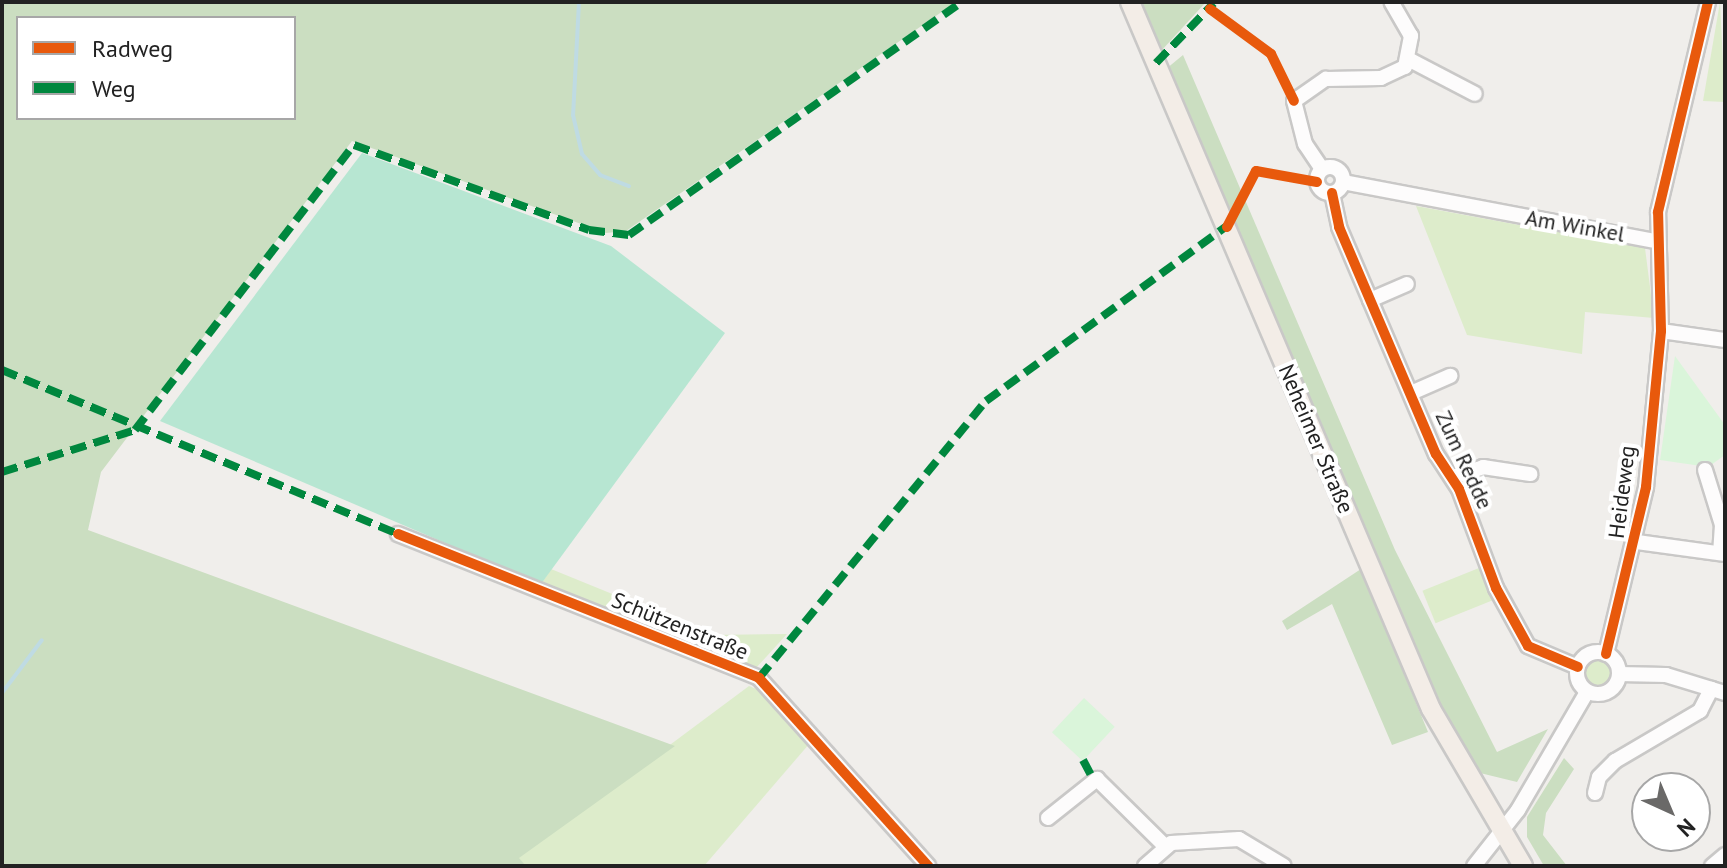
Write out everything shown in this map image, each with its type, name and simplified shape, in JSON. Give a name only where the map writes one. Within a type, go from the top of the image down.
[{"type":"main road","name":"Neheimer Straße","points":[[1130,2],[1431,709],[1523,866]]},
{"type":"street","points":[[1391,2],[1411,36],[1410,60],[1475,94]]},
{"type":"street","points":[[1655,241],[1708,2]]},
{"type":"street","name":"Zum Redde","points":[[1410,60],[1389,76],[1326,79],[1294,101],[1305,144],[1322,169],[1318,185],[1332,193],[1370,300],[1453,477],[1521,636],[1536,653],[1578,667]]},
{"type":"street","name":"Zum Redde","points":[[1322,169],[1337,169],[1343,182]]},
{"type":"street","points":[[1332,193],[1343,182]]},
{"type":"street","name":"Am Winkel","points":[[1343,182],[1655,241],[1661,331]]},
{"type":"street","points":[[1370,300],[1407,284]]},
{"type":"street","points":[[1661,331],[1725,340]]},
{"type":"street","name":"Heideweg","points":[[1606,654],[1637,542],[1661,331]]},
{"type":"street","name":"Zum Redde","points":[[1411,393],[1450,376]]},
{"type":"street","name":"Zum Redde","points":[[1453,477],[1483,467],[1530,474]]},
{"type":"street","points":[[1637,542],[1722,553],[1722,525],[1705,470]]},
{"type":"street","name":"Schützenstraße","points":[[398,534],[759,678],[928,866]]},
{"type":"street","points":[[1587,692],[1578,667],[1592,653],[1606,654],[1619,674]]},
{"type":"street","points":[[1587,692],[1611,690],[1619,674]]},
{"type":"street","points":[[1595,793],[1599,777],[1615,761],[1700,711],[1718,691],[1666,675],[1619,674]]},
{"type":"street","points":[[1474,866],[1502,834],[1587,692]]},
{"type":"street","points":[[1048,818],[1097,779],[1165,846]]},
{"type":"street","points":[[1145,866],[1165,846],[1248,840],[1284,866]]},
{"type":"street","points":[[1712,866],[1725,855]]},
{"type":"green space","points":[[2,2],[956,2],[626,231],[606,233],[352,141],[101,472],[88,530],[675,746],[519,858],[526,866],[2,866]]},
{"type":"green space","points":[[1137,2],[1206,2],[1162,50]]},
{"type":"green space","points":[[1720,2],[1725,102],[1703,101]]},
{"type":"green space","points":[[1183,55],[1395,550],[1497,752],[1548,729],[1517,782],[1480,773],[1434,697],[1166,69]]},
{"type":"green space","points":[[362,153],[611,246],[725,333],[541,584],[160,421]]},
{"type":"green space","points":[[1416,206],[1645,248],[1654,318],[1585,312],[1582,354],[1467,335]]},
{"type":"green space","points":[[1675,356],[1725,425],[1725,455],[1708,467],[1660,460]]},
{"type":"green space","points":[[1479,568],[1492,600],[1436,623],[1422,591]]},
{"type":"green space","points":[[551,569],[713,635],[787,634],[756,668],[734,663],[541,584]]},
{"type":"green space","points":[[1361,569],[1428,732],[1392,745],[1332,604],[1287,630],[1282,621]]},
{"type":"green space","points":[[1598,660],[1608,664],[1612,674],[1608,684],[1598,688],[1588,684],[1584,674],[1588,664]]},
{"type":"green space","points":[[749,686],[766,693],[810,743],[704,866],[526,866],[518,858]]},
{"type":"green space","points":[[1084,698],[1115,727],[1083,761],[1052,732]]},
{"type":"green space","points":[[1564,758],[1574,769],[1546,813],[1543,835],[1567,866],[1544,866],[1527,837],[1527,817]]},
{"type":"waterway","points":[[579,2],[573,115],[582,154],[600,175],[629,186]]},
{"type":"waterway","points":[[2,693],[42,640]]},
{"type":"marked path","points":[[2,472],[135,430],[354,145],[589,230],[629,235],[962,2]]},
{"type":"marked path","points":[[1156,63],[1214,3]]},
{"type":"marked path","points":[[759,678],[986,401],[1230,224]]},
{"type":"marked path","points":[[2,370],[398,534]]},
{"type":"marked path","points":[[1083,760],[1093,779]]},
{"type":"cycle path","points":[[1606,654],[1646,487],[1661,331],[1658,212],[1708,2]]},
{"type":"cycle path","points":[[1210,9],[1271,54],[1294,101]]},
{"type":"cycle path","points":[[1227,227],[1256,171],[1317,182]]},
{"type":"cycle path","points":[[1332,193],[1339,227],[1436,454],[1459,489],[1496,588],[1528,646],[1578,667]]},
{"type":"cycle path","points":[[398,534],[759,678],[928,866]]}]
